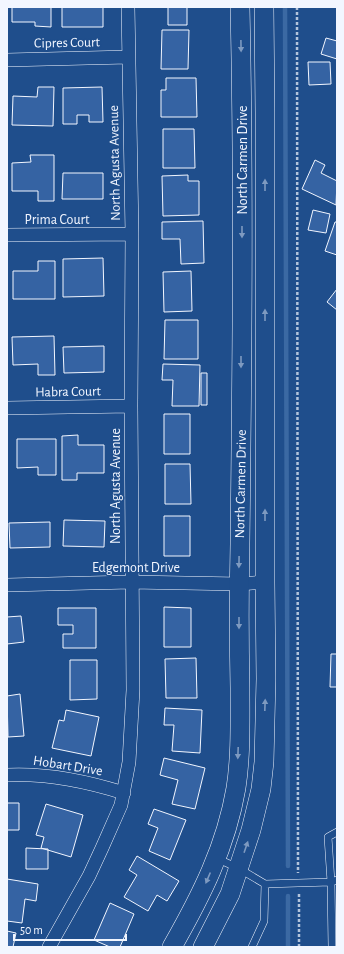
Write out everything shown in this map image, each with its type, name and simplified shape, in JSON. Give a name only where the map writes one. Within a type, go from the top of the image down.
[{"type":"main road","name":"North Carmen Drive","points":[[172,947],[191,914],[227,829],[236,787],[238,768],[240,716],[239,584],[242,376],[242,113],[240,7]]},
{"type":"main road","name":"North Carmen Drive","points":[[203,947],[230,894],[251,830],[261,789],[264,762],[266,679],[266,105],[264,7]]},
{"type":"street","name":"North Agusta Avenue","points":[[49,947],[89,876],[121,805],[130,762],[133,690],[130,406],[132,234],[128,7]]},
{"type":"street","name":"Cipres Court","points":[[7,60],[128,57]]},
{"type":"street","name":"Prima Court","points":[[7,235],[132,234]]},
{"type":"street","name":"Habra Court","points":[[7,408],[130,406]]},
{"type":"street","name":"Edgemont Drive","points":[[7,585],[131,582],[239,584],[265,582]]},
{"type":"street","name":"Hobart Drive","points":[[7,775],[67,778],[124,792]]},
{"type":"lane","points":[[332,947],[334,881],[328,837],[337,832]]},
{"type":"lane","points":[[216,858],[238,868],[266,884],[334,881]]},
{"type":"lane","points":[[252,947],[264,921],[266,884]]},
{"type":"path","points":[[297,7],[299,947]]},
{"type":"building","points":[[12,7],[51,7],[51,27],[35,26],[35,22],[12,22]]},
{"type":"building","points":[[62,7],[103,7],[103,27],[62,27]]},
{"type":"building","points":[[168,7],[187,7],[187,25],[168,25]]},
{"type":"building","points":[[162,30],[189,30],[188,69],[161,69]]},
{"type":"building","points":[[326,38],[337,41],[337,59],[321,54]]},
{"type":"building","points":[[308,62],[330,62],[331,84],[309,85]]},
{"type":"building","points":[[166,78],[196,78],[197,117],[161,117],[161,90],[166,90]]},
{"type":"building","points":[[38,87],[54,87],[53,126],[12,125],[13,96],[37,97]]},
{"type":"building","points":[[102,87],[103,122],[89,122],[89,115],[77,115],[77,124],[63,124],[63,88]]},
{"type":"building","points":[[163,129],[194,129],[195,168],[163,168]]},
{"type":"building","points":[[30,155],[54,155],[54,201],[38,201],[38,191],[12,191],[12,163],[31,162]]},
{"type":"building","points":[[315,160],[325,165],[321,173],[337,181],[336,205],[302,189]]},
{"type":"building","points":[[63,173],[103,173],[103,199],[62,199]]},
{"type":"building","points":[[188,175],[188,181],[199,181],[199,215],[163,216],[162,176]]},
{"type":"building","points":[[313,210],[330,214],[326,233],[308,230]]},
{"type":"building","points":[[203,221],[204,263],[181,264],[180,239],[162,239],[162,222]]},
{"type":"building","points":[[335,222],[337,222],[337,255],[325,251]]},
{"type":"building","points":[[103,258],[104,296],[63,297],[63,259]]},
{"type":"building","points":[[38,261],[55,261],[55,299],[13,299],[13,271],[38,271]]},
{"type":"building","points":[[191,271],[192,311],[164,312],[163,272]]},
{"type":"building","points":[[337,289],[337,310],[327,302]]},
{"type":"building","points":[[165,320],[198,320],[198,359],[164,359]]},
{"type":"building","points":[[54,336],[55,375],[38,375],[38,364],[13,365],[12,337]]},
{"type":"building","points":[[104,346],[104,372],[64,373],[63,347]]},
{"type":"building","points":[[163,364],[200,365],[199,406],[172,406],[173,380],[162,380]]},
{"type":"building","points":[[201,373],[207,373],[207,405],[201,405]]},
{"type":"building","points":[[164,414],[190,414],[190,454],[164,454]]},
{"type":"building","points":[[78,435],[78,445],[104,445],[104,473],[77,473],[77,480],[62,480],[62,436]]},
{"type":"building","points":[[17,439],[56,439],[56,475],[38,475],[38,467],[17,468]]},
{"type":"building","points":[[165,464],[190,464],[191,504],[165,504]]},
{"type":"building","points":[[164,516],[190,516],[190,556],[164,556]]},
{"type":"building","points":[[64,520],[105,521],[104,547],[63,546]]},
{"type":"building","points":[[50,522],[50,547],[10,548],[9,523]]},
{"type":"building","points":[[164,607],[191,608],[191,647],[164,647]]},
{"type":"building","points":[[58,608],[96,608],[96,648],[63,648],[63,634],[73,634],[73,625],[58,625]]},
{"type":"building","points":[[21,616],[24,642],[7,644],[7,617]]},
{"type":"building","points":[[331,654],[337,654],[337,687],[330,687]]},
{"type":"building","points":[[196,658],[197,698],[166,698],[165,659]]},
{"type":"building","points":[[70,660],[97,660],[97,699],[70,700]]},
{"type":"building","points":[[20,694],[24,736],[8,737],[7,696]]},
{"type":"building","points":[[165,708],[202,710],[200,753],[172,751],[174,725],[164,725]]},
{"type":"building","points":[[66,710],[99,717],[91,756],[52,748],[59,720],[64,721]]},
{"type":"building","points":[[164,758],[205,768],[195,809],[172,804],[178,780],[160,775]]},
{"type":"building","points":[[7,803],[19,803],[19,830],[7,830]]},
{"type":"building","points":[[46,804],[83,815],[71,857],[41,848],[44,837],[36,835]]},
{"type":"building","points":[[154,809],[186,820],[170,860],[149,851],[158,828],[148,824]]},
{"type":"building","points":[[26,848],[48,849],[48,869],[26,869]]},
{"type":"building","points":[[137,856],[179,881],[167,901],[157,895],[148,911],[124,897],[137,875],[129,870]]},
{"type":"building","points":[[7,879],[38,884],[36,901],[25,899],[22,923],[7,921]]},
{"type":"building","points":[[110,903],[134,914],[120,947],[110,947],[94,940]]},
{"type":"building","points":[[7,931],[16,933],[13,947],[7,947]]},
{"type":"waterway","points":[[285,7],[288,866]]},
{"type":"waterway","points":[[288,896],[288,947]]}]
